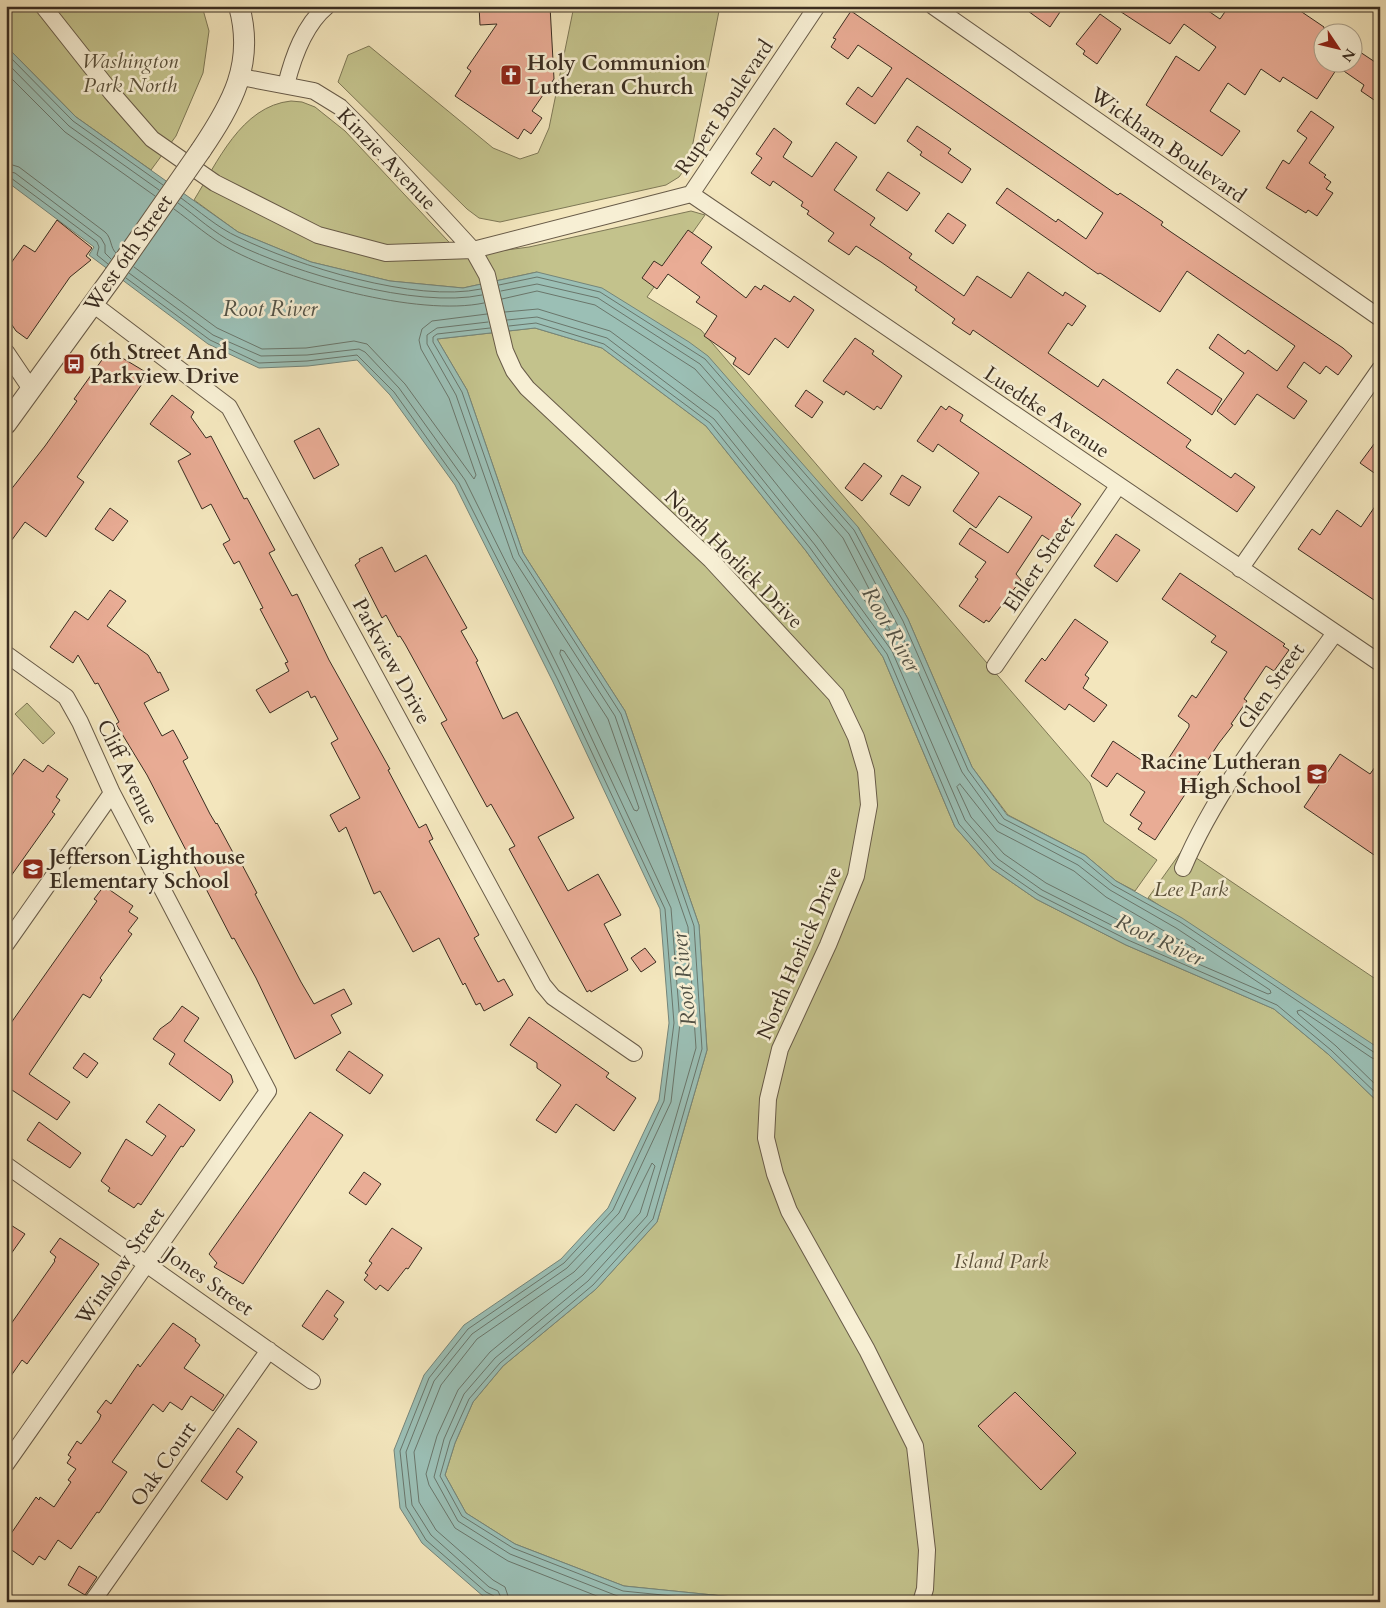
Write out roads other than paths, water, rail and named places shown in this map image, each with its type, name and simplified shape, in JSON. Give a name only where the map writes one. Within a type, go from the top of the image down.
[{"type":"street","name":"Rupert Boulevard","points":[[43,6],[111,92],[152,139],[215,183],[318,235],[386,253],[473,250],[691,194],[817,6]]},
{"type":"street","points":[[240,6],[244,34],[241,78]]},
{"type":"street","points":[[286,85],[292,62],[314,17],[327,6]]},
{"type":"street","name":"Wickham Boulevard","points":[[932,6],[1380,318]]},
{"type":"street","name":"Kinzie Avenue","points":[[241,78],[314,91],[340,107],[473,250]]},
{"type":"street","name":"West 6th Street","points":[[6,424],[114,275],[201,150],[218,124],[241,78]]},
{"type":"street","name":"Luedtke Avenue","points":[[691,194],[1380,663]]},
{"type":"street","name":"North Horlick Drive","points":[[473,250],[487,275],[505,351],[514,372],[536,398],[712,560],[836,695],[856,737],[866,771],[869,805],[856,876],[828,944],[780,1049],[768,1099],[766,1138],[775,1174],[789,1211],[867,1350],[915,1446],[927,1550],[925,1590],[921,1602]]},
{"type":"street","name":"Parkview Drive","points":[[93,304],[229,407],[543,985],[553,997],[634,1054]]},
{"type":"street","points":[[6,352],[31,389]]},
{"type":"street","points":[[1240,569],[1380,369]]},
{"type":"street","name":"Ehlert Street","points":[[995,666],[1118,486]]},
{"type":"street","name":"Glen Street","points":[[1183,868],[1199,830],[1262,736],[1335,633]]},
{"type":"street","name":"Cliff Avenue","points":[[6,654],[66,697],[80,722],[112,793],[268,1091]]},
{"type":"street","points":[[6,944],[112,793]]},
{"type":"street","name":"Winslow Street","points":[[6,1464],[268,1091]]},
{"type":"street","name":"Jones Street","points":[[6,1165],[312,1381]]},
{"type":"street","name":"Oak Court","points":[[92,1602],[269,1350]]},
{"type":"water","name":"Root River","points":[[6,46],[76,117],[238,232],[311,262],[390,281],[463,288],[537,272],[602,288],[689,342],[708,356],[858,527],[908,619],[972,767],[1007,815],[1085,855],[1116,881],[1182,918],[1374,1045],[1380,1050],[1380,1104],[1328,1054],[1274,1009],[1126,945],[1036,899],[991,868],[955,827],[883,657],[806,551],[706,426],[602,348],[535,328],[437,339],[467,390],[523,553],[625,711],[699,925],[707,1050],[657,1222],[596,1289],[503,1366],[473,1402],[455,1443],[445,1475],[466,1513],[515,1544],[624,1586],[733,1597],[749,1602],[497,1602],[484,1597],[422,1543],[400,1508],[394,1450],[424,1375],[464,1325],[561,1259],[608,1208],[659,1100],[669,1023],[660,909],[553,682],[455,485],[390,395],[357,360],[308,366],[259,368],[208,344],[89,255],[94,247],[6,181]]},
{"type":"place","name":"Holy Communion Lutheran Church","points":[[511,75]]},
{"type":"place","name":"6th Street And Parkview Drive","points":[[74,364]]},
{"type":"place","name":"Racine Lutheran High School","points":[[1317,774]]},
{"type":"place","name":"Jefferson Lighthouse Elementary School","points":[[33,869]]},
{"type":"park label","name":"Washington Park North","points":[[130,73]]},
{"type":"park label","name":"Lee Park","points":[[1191,889]]},
{"type":"park label","name":"Island Park","points":[[1001,1261]]}]
